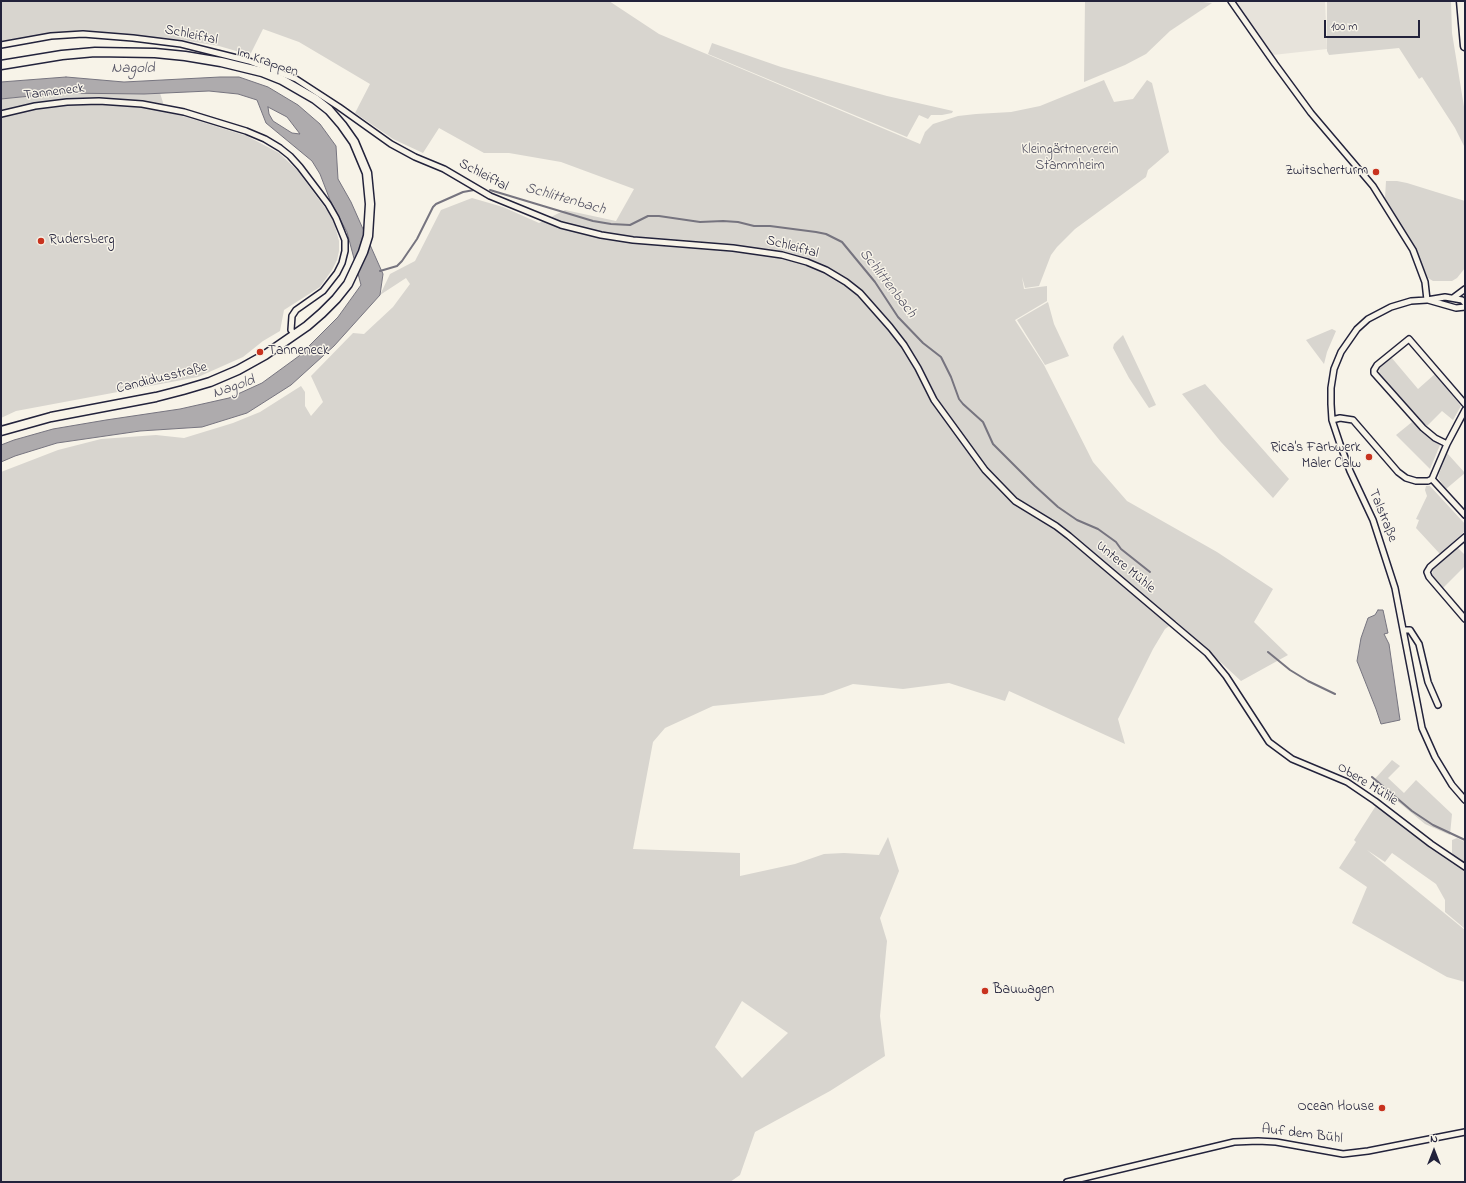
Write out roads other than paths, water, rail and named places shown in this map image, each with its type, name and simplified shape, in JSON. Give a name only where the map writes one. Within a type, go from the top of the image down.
[{"type":"main road","points":[[1461,1],[1465,46]]},
{"type":"main road","name":"Im Krappen","points":[[1,65],[62,55],[129,52],[185,56],[221,62],[262,72],[300,89],[329,110],[342,124],[354,142],[367,173],[370,204],[368,236],[363,252],[348,284]]},
{"type":"main road","name":"Candidusstraße","points":[[1,431],[51,416],[156,397],[210,382],[251,363],[295,335],[322,313],[348,284]]},
{"type":"street","points":[[1231,1],[1311,113],[1373,186],[1413,250],[1425,282],[1428,300]]},
{"type":"street","name":"Schleiftal","points":[[1,45],[51,36],[82,34],[181,44],[249,61],[296,79],[391,144],[444,169],[490,196],[561,225],[601,235],[633,240],[733,248],[782,255],[807,262],[826,270],[846,282],[860,293],[890,326],[918,368],[934,400],[964,441]]},
{"type":"street","name":"Tanneneck","points":[[1,114],[36,106],[67,102],[99,101],[142,104],[184,112],[246,131],[280,148],[295,162],[328,204],[336,218],[345,240],[345,251],[342,263],[337,273],[323,291],[296,310],[292,316],[291,330],[295,335]]},
{"type":"street","points":[[1453,298],[1465,289]]},
{"type":"street","name":"Talstraße","points":[[1465,303],[1462,300],[1445,297],[1410,301],[1391,307],[1368,320],[1357,329],[1341,352],[1334,369],[1331,388],[1332,420],[1350,471],[1373,520],[1395,588],[1422,728],[1438,763],[1452,785],[1465,800]]},
{"type":"street","name":"Talstraße","points":[[1428,300],[1456,308],[1465,307]]},
{"type":"street","points":[[1447,444],[1435,438],[1423,428],[1374,373],[1374,370],[1377,365],[1409,339],[1465,404]]},
{"type":"street","points":[[1332,420],[1340,418],[1353,420],[1398,472],[1406,478],[1416,481],[1428,481],[1435,475],[1447,444],[1465,410]]},
{"type":"street","name":"Untere Mühle","points":[[964,441],[985,470],[1015,501],[1056,526],[1069,536],[1207,653],[1243,700],[1257,726]]},
{"type":"street","points":[[1432,479],[1465,515]]},
{"type":"street","points":[[1465,536],[1430,567],[1428,572],[1429,577],[1465,619]]},
{"type":"street","points":[[1404,630],[1410,630],[1419,644],[1428,682],[1438,705]]},
{"type":"street","name":"Obere Mühle","points":[[1257,726],[1268,742],[1292,759],[1347,782],[1465,868]]},
{"type":"street","name":"Auf dem Bühl","points":[[1067,1182],[1234,1142],[1258,1140],[1343,1154],[1368,1151],[1465,1132]]},
{"type":"waterway","name":"Schlittenbach","points":[[380,271],[397,266],[402,261],[417,239],[433,207],[436,204],[463,192],[474,190]]},
{"type":"waterway","name":"Schlittenbach","points":[[490,190],[593,221],[611,224],[630,225],[648,216],[659,216],[700,222],[738,222],[754,226],[770,226],[816,232],[826,234],[842,242],[875,282],[898,317],[923,343],[941,357],[951,377],[959,399],[983,422],[993,444],[1058,507],[1077,520],[1098,529],[1116,542],[1121,549],[1150,572]]},
{"type":"waterway","name":"Schlittenbach","points":[[1268,652],[1290,670],[1308,681],[1335,694]]},
{"type":"waterway","name":"Schlittenbach","points":[[1372,777],[1412,811],[1433,825],[1465,840]]},
{"type":"place","name":"Zwitscherturm","points":[[1376,172]]},
{"type":"place","name":"Rudersberg","points":[[41,241]]},
{"type":"place","name":"Tanneneck","points":[[260,352]]},
{"type":"place","name":"Rica's Farbwerk Maler Calw","points":[[1369,457]]},
{"type":"place","name":"Bauwagen","points":[[985,991]]},
{"type":"place","name":"Ocean House","points":[[1382,1108]]},
{"type":"water label","name":"Nagold","points":[[133,70]]},
{"type":"water label","name":"Nagold","points":[[234,388]]},
{"type":"park label","name":"Kleingärtnerverein Stammheim","points":[[1070,160]]}]
